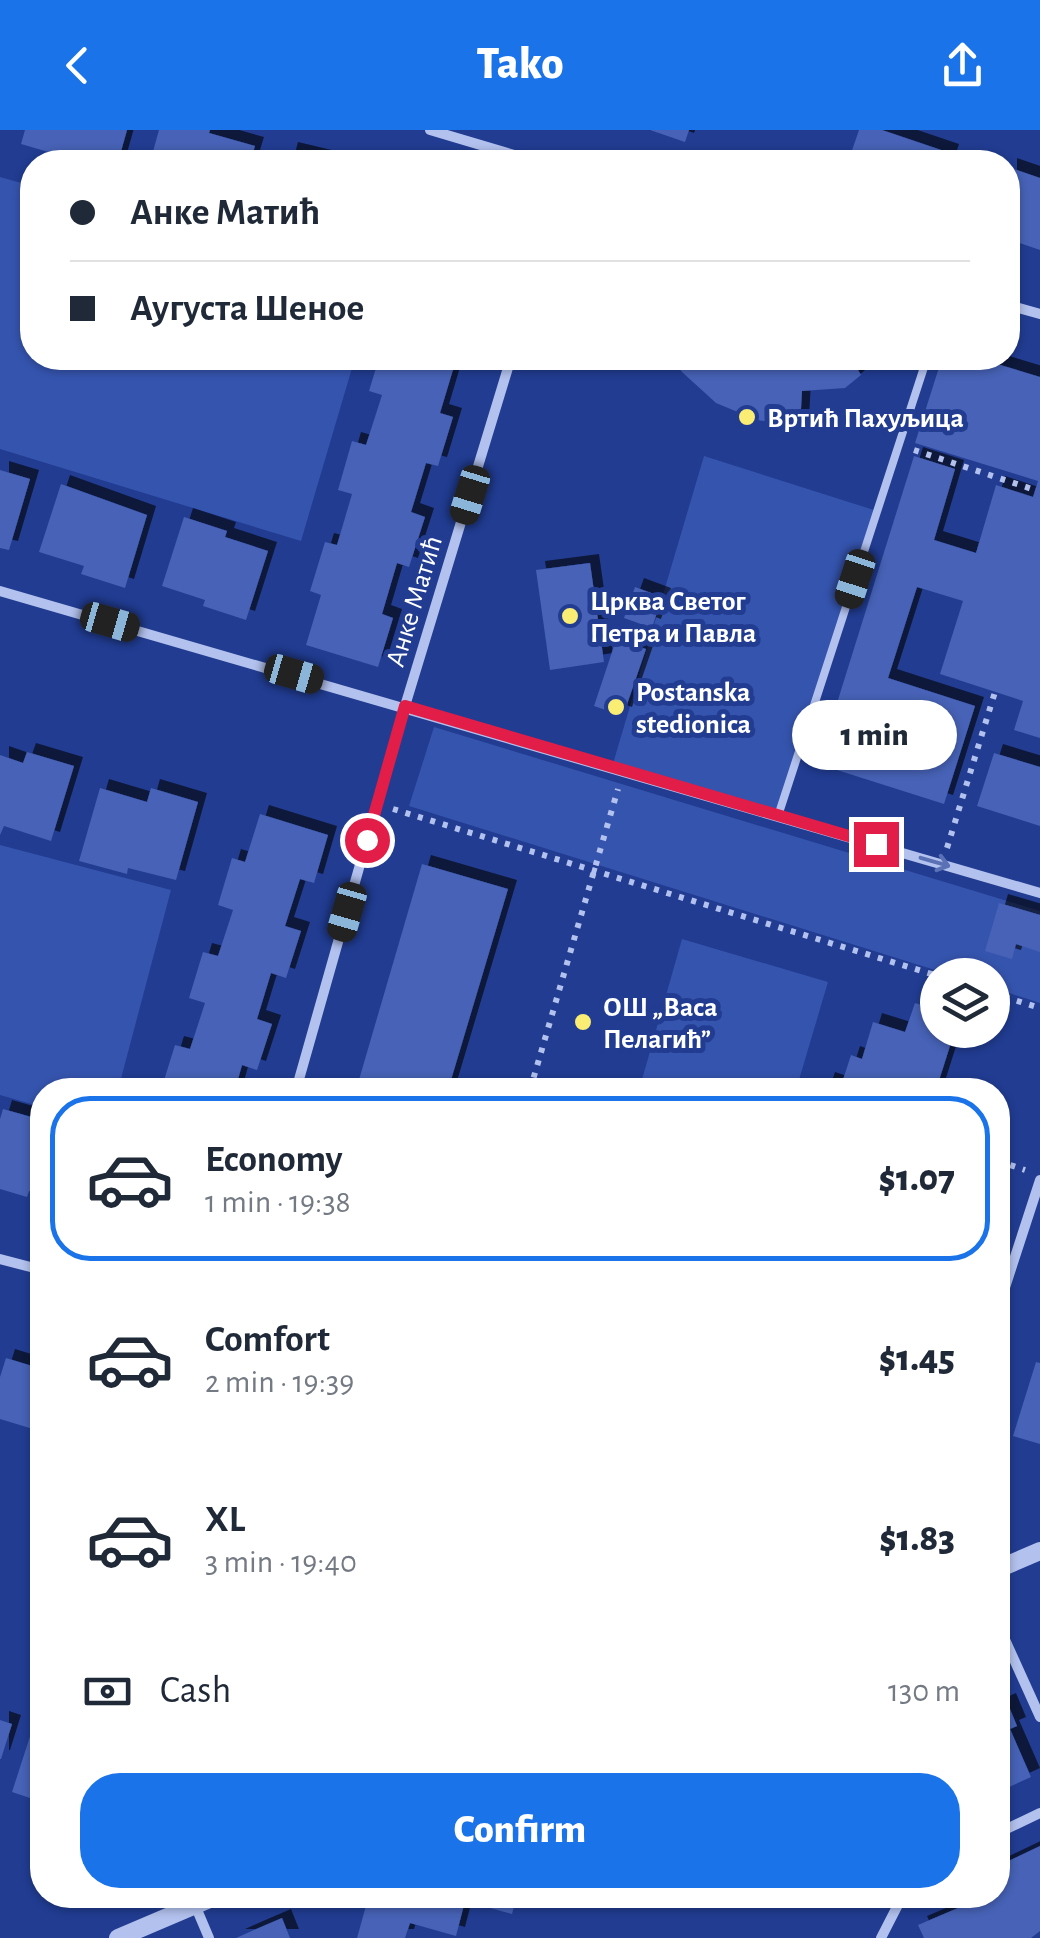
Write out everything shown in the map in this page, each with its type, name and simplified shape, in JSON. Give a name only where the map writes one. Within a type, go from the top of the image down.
[{"type":"street","points":[[430,130],[498,150]]},
{"type":"street","name":"Анке Матић","points":[[299,1078],[405,706],[507,370]]},
{"type":"street","points":[[0,590],[1040,892]]},
{"type":"street","points":[[1010,1272],[1040,1180]]},
{"type":"street","points":[[0,1259],[30,1267]]},
{"type":"street","points":[[1010,1564],[1040,1551]]},
{"type":"street","points":[[1010,1651],[1040,1718]]},
{"type":"street","points":[[1010,1827],[1040,1814]]},
{"type":"street","points":[[118,1938],[188,1908]]},
{"type":"street","points":[[196,1908],[209,1938]]},
{"type":"street","points":[[881,1938],[897,1908]]},
{"type":"lane","points":[[778,816],[923,370]]},
{"type":"path","points":[[898,444],[1035,490]]},
{"type":"path","points":[[942,864],[995,692]]},
{"type":"path","points":[[534,1078],[623,770]]},
{"type":"path","points":[[377,804],[920,971]]},
{"type":"path","points":[[1010,999],[1040,1008]]},
{"type":"shaded area","points":[[0,177],[20,183],[20,370],[351,370],[301,541],[0,449]]},
{"type":"shaded area","points":[[704,456],[877,511],[778,816],[612,767]]},
{"type":"shaded area","points":[[434,727],[1040,911],[1040,1003],[1010,993],[1010,958],[920,958],[920,965],[409,806]]},
{"type":"shaded area","points":[[0,845],[171,890],[121,1078],[30,1078],[30,1104],[0,1095]]},
{"type":"shaded area","points":[[682,939],[828,982],[800,1078],[642,1078]]},
{"type":"building","points":[[25,130],[127,130],[121,150],[42,150],[21,144]]},
{"type":"building","points":[[159,130],[210,130],[209,133],[255,146],[254,150],[153,150]]},
{"type":"building","points":[[650,130],[689,130],[685,142]]},
{"type":"building","points":[[859,130],[882,130],[941,150],[852,150]]},
{"type":"building","points":[[1020,171],[1040,178],[1040,250],[1020,243]]},
{"type":"building","points":[[375,370],[453,370],[440,413],[453,417],[438,466],[426,463],[411,512],[425,517],[409,567],[397,563],[382,614],[393,618],[378,667],[306,645],[321,595],[310,591],[325,542],[337,545],[352,494],[338,490],[352,441],[366,445],[382,395],[369,391]]},
{"type":"building","points":[[858,370],[861,375],[845,388],[802,391],[800,426],[757,420],[716,403],[682,372]]},
{"type":"building","points":[[938,370],[1017,370],[1040,377],[1040,738],[1014,730],[1023,701],[940,674],[963,601],[917,587],[888,678],[975,706],[944,804],[818,764],[914,456],[955,469],[934,540],[976,553],[996,485],[1033,497],[1038,481],[915,443]]},
{"type":"building","points":[[0,470],[30,479],[9,550],[0,548]]},
{"type":"building","points":[[61,484],[147,515],[125,588],[81,574],[84,566],[39,552]]},
{"type":"building","points":[[184,517],[227,531],[225,537],[268,551],[246,620],[203,606],[205,600],[162,586]]},
{"type":"building","name":"Црква Светог Петра и Павла","points":[[590,563],[604,662],[550,670],[536,570]]},
{"type":"building","points":[[635,587],[662,597],[652,628],[624,618]]},
{"type":"building","points":[[616,640],[646,649],[623,716],[594,706]]},
{"type":"building","points":[[27,752],[74,766],[51,841],[4,826],[0,835],[0,755],[23,763]]},
{"type":"building","points":[[994,753],[1040,767],[1040,826],[977,806]]},
{"type":"building","points":[[100,788],[147,802],[151,788],[198,802],[176,880],[128,868],[127,874],[79,861]]},
{"type":"building","points":[[260,814],[328,835],[314,883],[300,879],[285,926],[301,931],[286,978],[271,973],[257,1019],[272,1024],[257,1070],[242,1065],[238,1078],[165,1078],[175,1045],[190,1049],[205,1003],[189,998],[203,952],[218,956],[233,910],[218,905],[232,858],[245,862]]},
{"type":"building","points":[[422,864],[508,889],[452,1078],[360,1078]]},
{"type":"building","points":[[999,903],[1040,915],[1040,952],[1016,944],[1012,959],[985,951]]},
{"type":"building","points":[[915,1003],[920,1005],[920,1048],[949,1048],[940,1078],[844,1078],[851,1055],[862,1059],[873,1022],[905,1032]]},
{"type":"building","points":[[3,1109],[30,1117],[27,1197],[0,1189]]},
{"type":"building","points":[[6,1358],[30,1365],[30,1428],[0,1419],[0,1377]]},
{"type":"building","points":[[1036,1362],[1040,1363],[1040,1444],[1013,1436]]},
{"type":"building","points":[[1010,1709],[1017,1726],[1010,1729]]},
{"type":"building","points":[[0,1720],[12,1724],[1,1759],[0,1759]]},
{"type":"building","points":[[1010,1729],[1031,1777],[1010,1787]]},
{"type":"building","points":[[30,1736],[30,1798],[12,1792]]},
{"type":"building","points":[[1040,1846],[1040,1931],[1031,1938],[924,1938],[918,1925],[958,1908],[1010,1908],[1010,1860]]},
{"type":"building","points":[[365,1908],[463,1908],[456,1936],[410,1923],[405,1938],[357,1938]]},
{"type":"building","points":[[490,1908],[514,1908],[512,1914]]},
{"type":"building","points":[[282,1918],[290,1938],[236,1938],[254,1930]]},
{"type":"place","name":"Вртић Пахуљица","points":[[747,417]]},
{"type":"place","name":"Црква Светог Петра и Павла","points":[[570,616]]},
{"type":"place","name":"Postanska stedionica","points":[[616,707]]},
{"type":"place","name":"ОШ „Васа Пелагић”","points":[[583,1022]]},
{"type":"route","points":[[367,840],[405,706],[876,844]]}]
